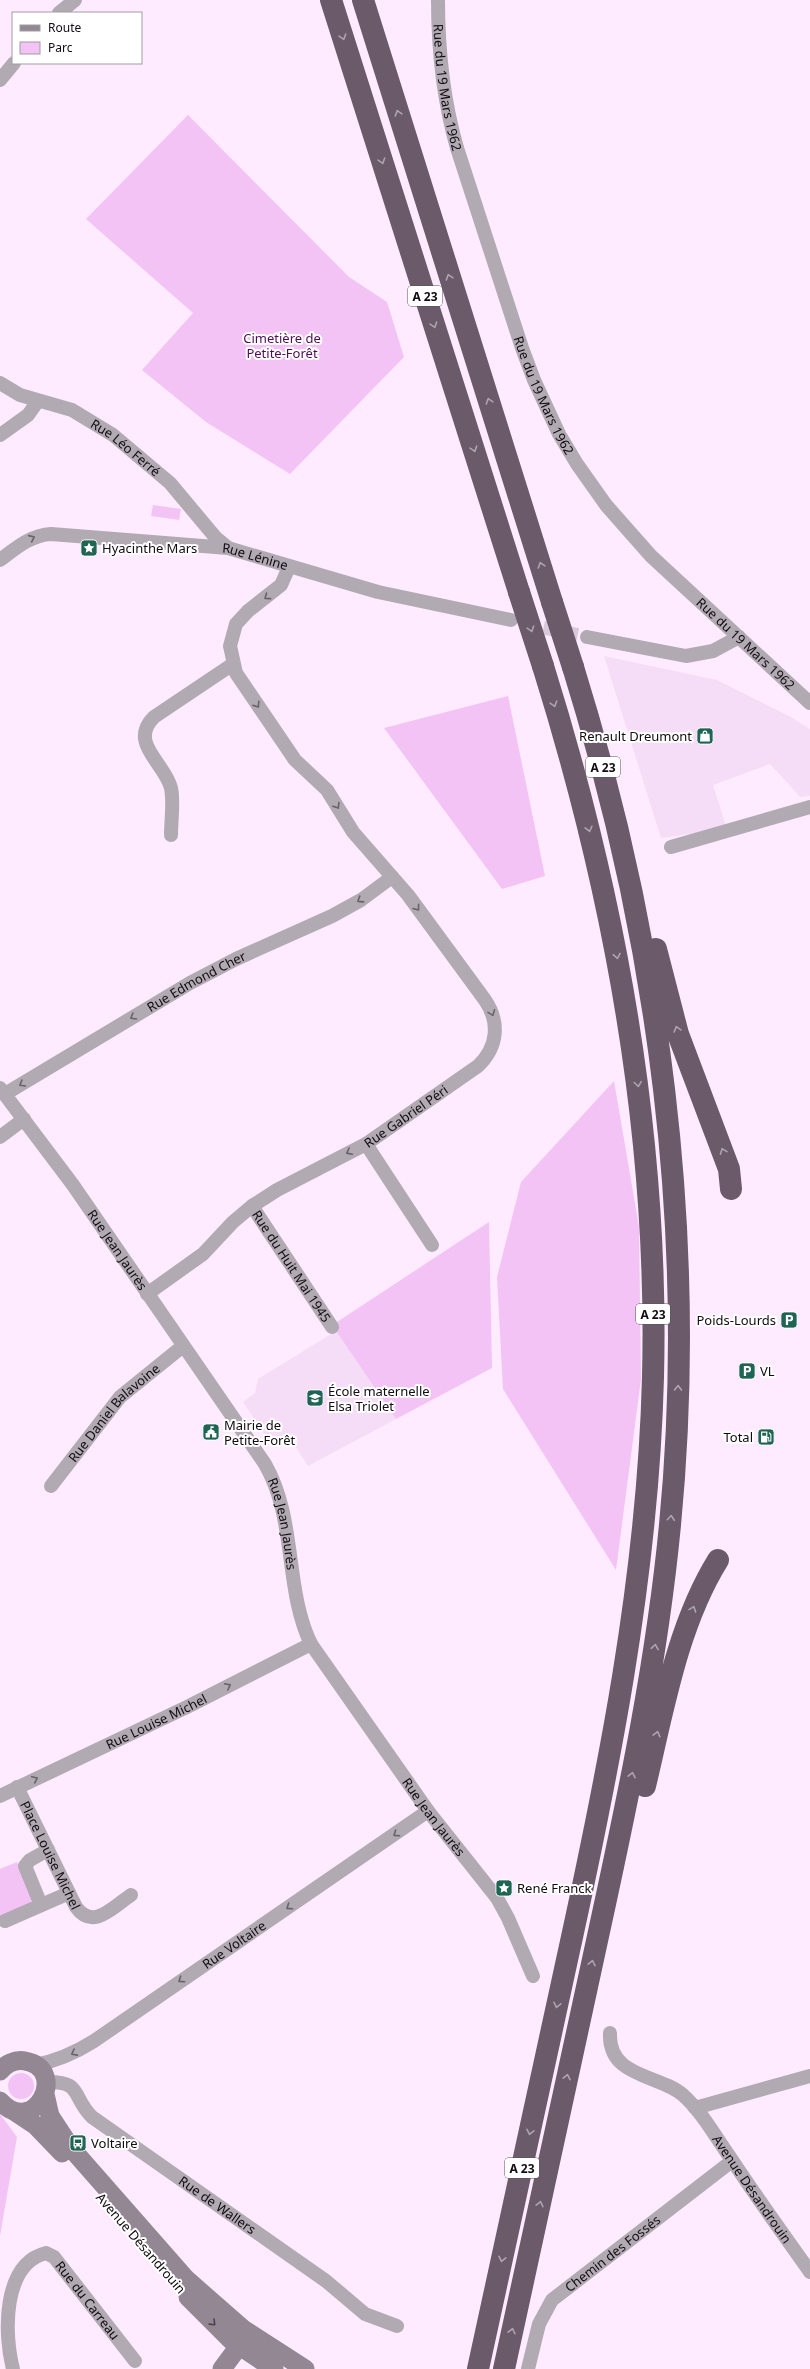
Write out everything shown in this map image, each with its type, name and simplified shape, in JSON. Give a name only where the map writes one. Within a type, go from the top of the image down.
[{"type":"highway","name":"A 23","points":[[331,0],[543,666],[572,765],[600,873],[618,958],[632,1045],[643,1132],[652,1264],[652,1409],[640,1563],[619,1705],[588,1866],[478,2369]]},
{"type":"highway","name":"A 23","points":[[363,0],[605,773],[626,870],[654,1018],[670,1149],[678,1270],[678,1392],[670,1528],[656,1637],[637,1751],[504,2369]]},
{"type":"highway","points":[[626,870],[656,948],[680,1040],[729,1169],[731,1189]]},
{"type":"highway","points":[[604,1909],[635,1825],[687,1625],[704,1583],[718,1560]]},
{"type":"main road","points":[[0,2071],[9,2063],[17,2060]]},
{"type":"main road","name":"Avenue Désandrouin","points":[[17,2060],[41,2070],[48,2110],[64,2140],[150,2240],[267,2363],[305,2369]]},
{"type":"main road","points":[[7,2106],[31,2110],[41,2102],[45,2088]]},
{"type":"main road","name":"Avenue Désandrouin","points":[[7,2106],[35,2125],[46,2135],[195,2305],[246,2341]]},
{"type":"main road","points":[[222,2369],[246,2341]]},
{"type":"street","points":[[59,12],[75,0]]},
{"type":"street","name":"Rue du 19 Mars 1962","points":[[438,0],[441,68],[455,141],[522,348],[552,419],[586,478],[627,530],[651,556],[810,703]]},
{"type":"street","points":[[0,80],[13,64]]},
{"type":"street","name":"Rue Léo Ferré","points":[[0,383],[20,395],[64,407],[80,414],[131,448],[178,491],[216,538],[228,548]]},
{"type":"street","points":[[0,435],[22,419],[38,401]]},
{"type":"street","name":"Rue Lénine","points":[[0,560],[27,541],[38,536],[51,534],[228,548],[378,592],[511,620]]},
{"type":"street","name":"Rue Gabriel Péri","points":[[147,1294],[203,1254],[233,1222],[252,1206],[277,1190],[366,1144],[478,1066],[491,1049],[495,1037],[496,1024],[489,1005],[392,877],[353,832],[327,790],[295,760],[239,678],[233,664],[230,646],[236,624],[248,611],[281,585],[290,567]]},
{"type":"street","points":[[587,637],[686,656],[705,654],[738,637]]},
{"type":"street","points":[[171,835],[171,788],[167,778],[147,748],[144,738],[146,728],[154,717],[233,664]]},
{"type":"street","points":[[671,847],[810,810]]},
{"type":"street","name":"Rue Edmond Cher","points":[[2,1091],[190,982],[236,959],[332,916],[361,900],[392,877]]},
{"type":"street","name":"Rue Jean Jaurès","points":[[2,1091],[73,1185],[183,1346],[233,1414],[274,1480],[288,1534],[302,1624],[311,1644],[428,1812],[501,1905],[533,1976]]},
{"type":"street","points":[[0,1137],[24,1119]]},
{"type":"street","points":[[366,1144],[432,1244]]},
{"type":"street","name":"Rue du Huit Mai 1945","points":[[252,1206],[332,1327]]},
{"type":"street","name":"Rue Daniel Balavoine","points":[[51,1486],[120,1397],[183,1346]]},
{"type":"street","name":"Rue Louise Michel","points":[[0,1796],[187,1707],[311,1644]]},
{"type":"street","name":"Place Louise Michel","points":[[17,1787],[78,1910],[90,1918],[100,1916],[131,1895]]},
{"type":"street","name":"Rue Voltaire","points":[[17,2060],[59,2060],[85,2046],[428,1812]]},
{"type":"street","points":[[41,1905],[25,1866],[30,1860],[48,1850]]},
{"type":"street","points":[[5,1921],[69,1893]]},
{"type":"street","name":"Avenue Désandrouin","points":[[610,2033],[609,2040],[614,2053],[629,2070],[673,2088],[695,2108],[810,2272]]},
{"type":"street","points":[[695,2108],[810,2076]]},
{"type":"street","name":"Rue de Wallers","points":[[45,2088],[64,2082],[72,2086],[92,2117],[326,2281],[365,2314],[397,2326]]},
{"type":"street","name":"Chemin des Fossés","points":[[528,2369],[539,2324],[552,2300],[732,2161]]},
{"type":"street","name":"Rue du Carreau","points":[[13,2369],[8,2329],[13,2291],[21,2270],[40,2254],[46,2253],[54,2257],[135,2361]]},
{"type":"shaded area","points":[[604,656],[717,680],[791,717],[810,729],[810,796],[800,797],[770,764],[713,785],[727,829],[661,838]]},
{"type":"shaded area","name":"École maternelle Elsa Triolet","points":[[336,1331],[396,1419],[308,1466],[295,1446],[299,1441],[265,1435],[243,1402],[255,1393],[258,1379]]},
{"type":"green space","name":"Cimetière de Petite-Forêt","points":[[188,115],[349,277],[387,302],[404,357],[290,474],[206,422],[142,370],[193,313],[86,219]]},
{"type":"green space","points":[[153,505],[181,509],[179,520],[151,516]]},
{"type":"green space","points":[[508,696],[545,876],[502,889],[384,728]]},
{"type":"green space","points":[[614,1081],[639,1227],[641,1379],[616,1570],[503,1389],[497,1277],[521,1182]]},
{"type":"green space","points":[[489,1222],[492,1368],[396,1419],[336,1331],[337,1322]]},
{"type":"green space","points":[[17,1862],[34,1895],[30,1905],[0,1920],[0,1869]]},
{"type":"green space","points":[[21,2073],[30,2077],[34,2086],[30,2095],[21,2099],[12,2095],[8,2086],[12,2077]]},
{"type":"green space","points":[[0,2114],[17,2137],[0,2236]]},
{"type":"tunnel","points":[[523,623],[587,637]]},
{"type":"place","name":"Hyacinthe Mars","points":[[89,548]]},
{"type":"place","name":"Renault Dreumont","points":[[705,736]]},
{"type":"place","name":"Poids-Lourds","points":[[789,1320]]},
{"type":"place","name":"VL","points":[[747,1371]]},
{"type":"place","name":"École maternelle Elsa Triolet","points":[[315,1398]]},
{"type":"place","name":"Mairie de Petite-Forêt","points":[[211,1432]]},
{"type":"place","name":"Total","points":[[766,1437]]},
{"type":"place","name":"René Franck","points":[[504,1888]]},
{"type":"place","name":"Voltaire","points":[[78,2143]]}]
